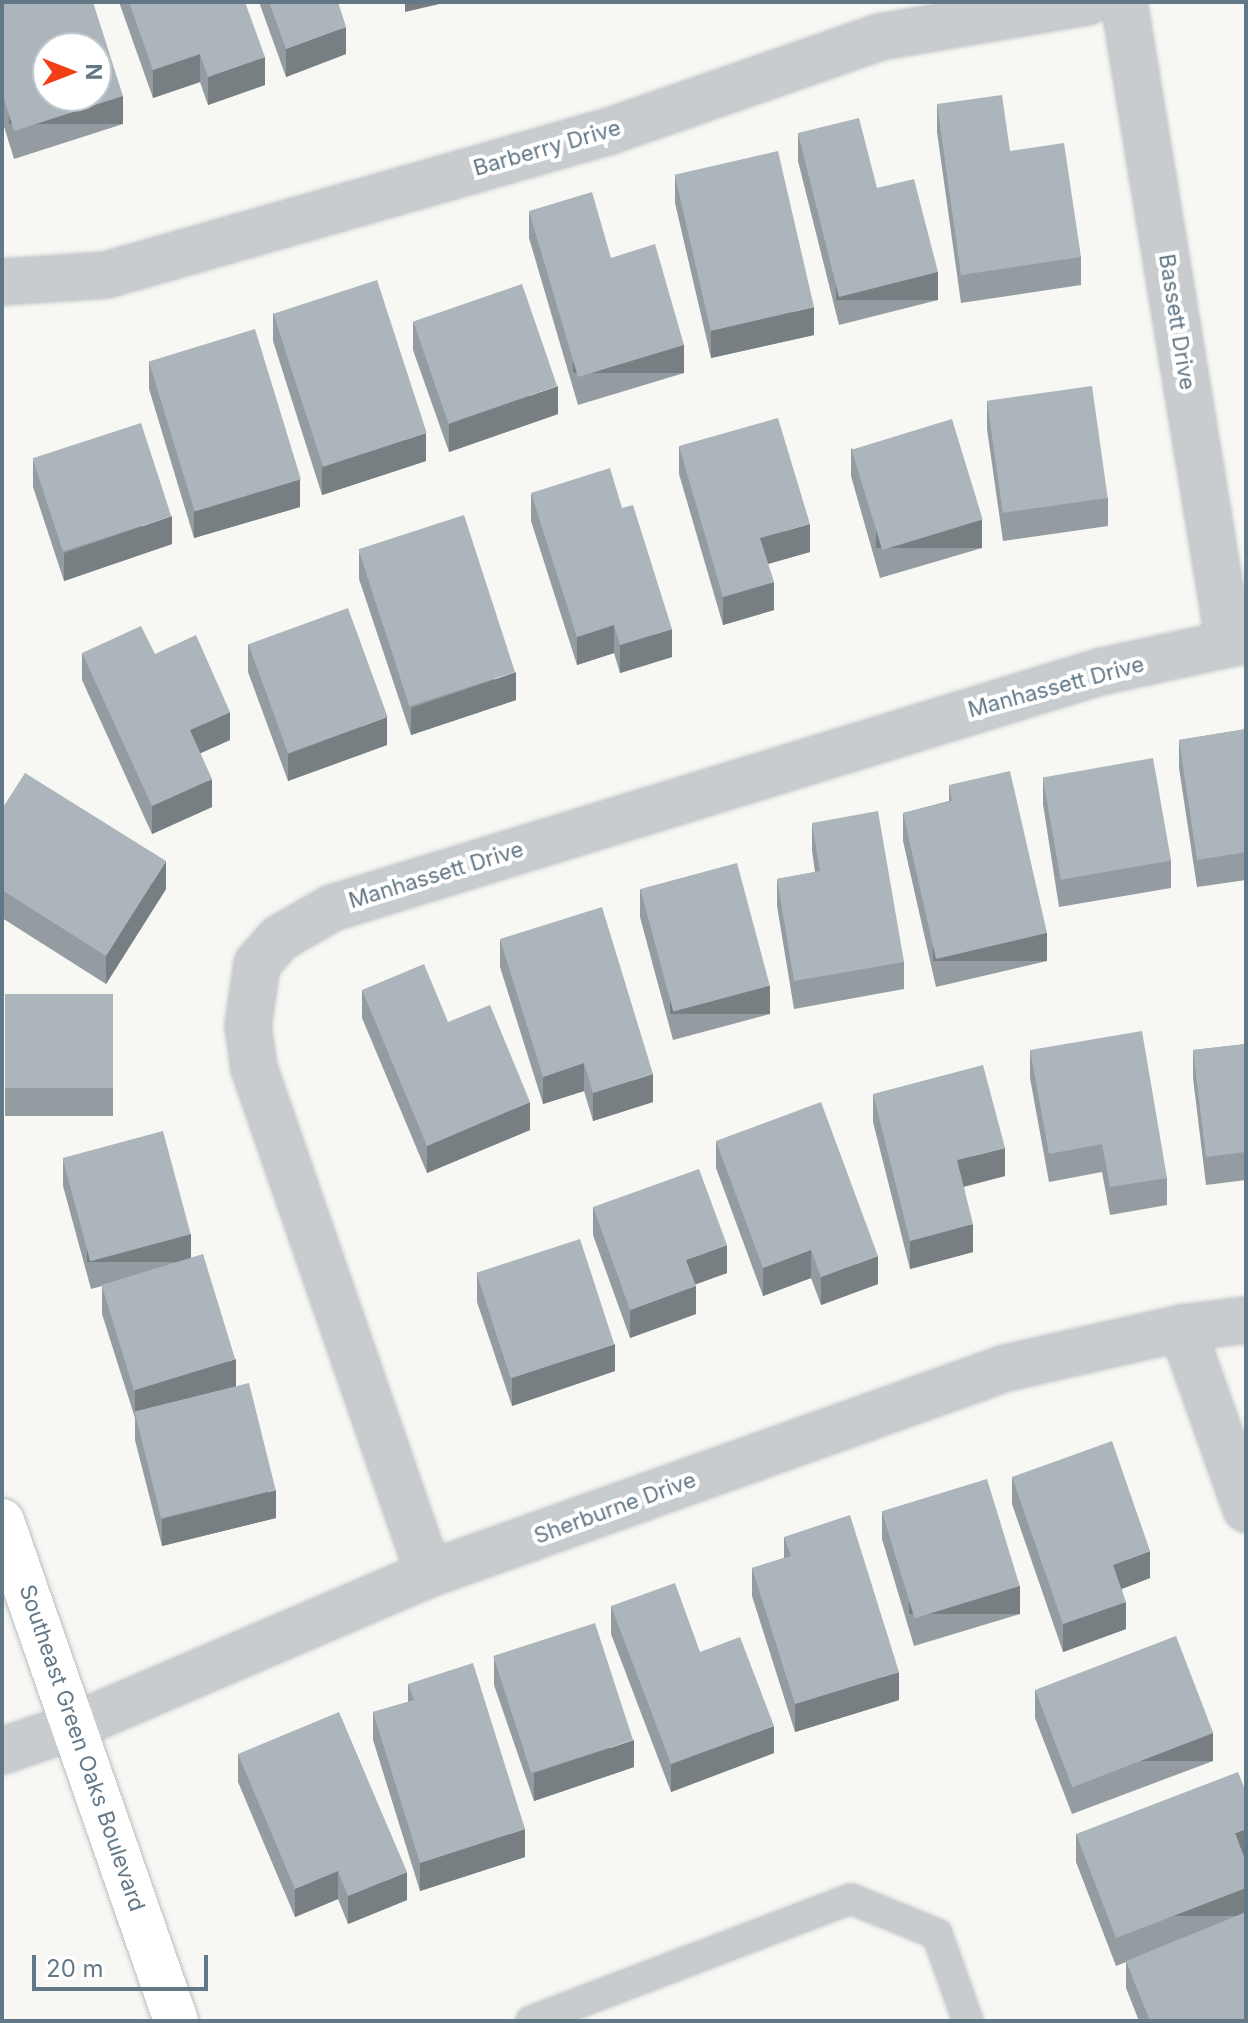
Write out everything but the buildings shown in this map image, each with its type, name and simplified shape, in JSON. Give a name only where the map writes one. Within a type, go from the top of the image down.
[{"type":"main road","name":"Southeast Green Oaks Boulevard","points":[[2,1521],[176,2021]]},
{"type":"street","name":"Barberry Drive","points":[[2,282],[106,275],[610,131],[880,37],[1088,2]]},
{"type":"street","name":"Bassett Drive","points":[[1124,2],[1238,642]]},
{"type":"street","name":"Manhassett Drive","points":[[429,1574],[254,1068],[248,1026],[257,964],[280,938],[332,908],[907,728],[1099,672],[1238,642]]},
{"type":"street","name":"Sherburne Drive","points":[[2,1751],[74,1726],[429,1574],[1006,1368],[1182,1328],[1246,1320]]},
{"type":"street","points":[[1182,1328],[1246,1509]]},
{"type":"lane","points":[[531,2021],[851,1899],[937,1934],[968,2021]]}]
